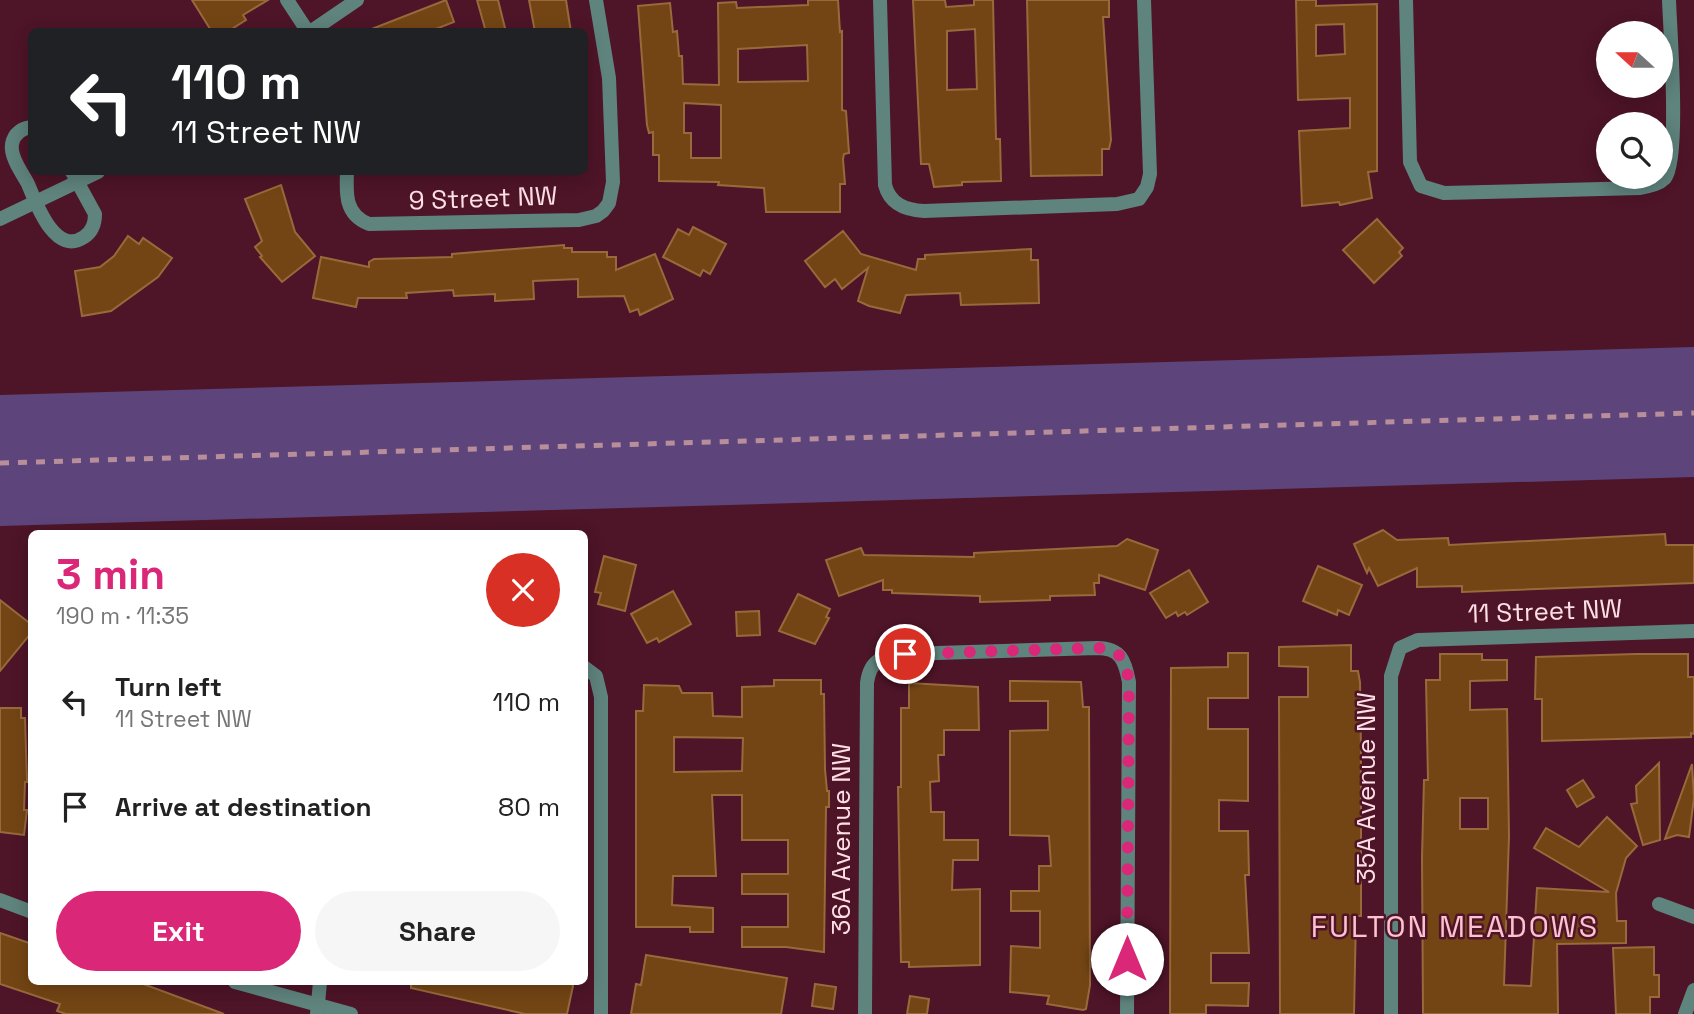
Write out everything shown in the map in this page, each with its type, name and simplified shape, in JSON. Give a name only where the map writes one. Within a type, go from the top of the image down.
[{"type":"street","points":[[287,0],[306,28]]},
{"type":"street","points":[[315,28],[357,0]]},
{"type":"street","name":"9 Street NW","points":[[347,175],[346,194],[354,217],[376,225],[587,219],[596,216],[609,203],[613,182],[611,104],[606,51],[596,0]]},
{"type":"street","points":[[880,0],[884,177],[887,192],[893,201],[912,211],[924,211],[1117,204],[1133,202],[1144,193],[1150,174],[1144,0]]},
{"type":"street","points":[[1406,0],[1410,162],[1421,186],[1444,194],[1640,188],[1657,184],[1666,177],[1673,147],[1669,0]]},
{"type":"street","points":[[0,219],[37,203],[75,177],[95,214],[93,228],[77,241],[68,242],[54,233],[37,203],[12,150],[19,131],[28,128]]},
{"type":"street","name":"11 Street NW","points":[[1400,648],[1418,640],[1694,631]]},
{"type":"street","name":"36A Avenue NW","points":[[865,1014],[867,684],[872,665],[884,657],[905,654],[1097,648],[1114,649],[1119,653],[1129,681],[1127,1014]]},
{"type":"street","name":"35A Avenue NW","points":[[1391,1014],[1391,676],[1400,648]]},
{"type":"street","points":[[589,670],[601,697],[601,1014]]},
{"type":"street","points":[[0,900],[28,910]]},
{"type":"street","points":[[1659,904],[1694,917]]},
{"type":"street","points":[[244,985],[317,1010],[351,1014]]},
{"type":"street","points":[[317,1010],[320,985]]},
{"type":"street","points":[[1685,1014],[1694,990]]},
{"type":"shaded area","points":[[1694,347],[1694,477],[0,526],[0,395]]},
{"type":"building","points":[[192,0],[268,0],[243,15],[246,20],[233,28],[210,28]]},
{"type":"building","points":[[446,0],[454,22],[438,28],[374,28]]},
{"type":"building","points":[[477,0],[498,0],[505,28],[485,28]]},
{"type":"building","points":[[529,0],[566,0],[570,28],[534,28]]},
{"type":"building","points":[[808,0],[838,0],[840,32],[842,31],[842,110],[846,111],[849,153],[844,154],[843,159],[845,184],[840,184],[840,212],[766,212],[764,188],[718,185],[719,182],[659,181],[659,155],[653,155],[653,132],[649,133],[647,125],[638,6],[670,3],[673,32],[677,31],[679,56],[682,56],[683,84],[719,85],[718,3],[736,2],[737,8],[808,5]],"holes":[[[807,45],[808,81],[738,82],[738,49]],[[684,103],[721,105],[721,158],[691,158],[691,133],[684,133]]]},
{"type":"building","points":[[913,0],[945,0],[946,7],[974,5],[974,0],[993,0],[996,139],[1000,139],[1001,181],[962,182],[962,185],[934,187],[929,164],[921,164]],"holes":[[[975,29],[977,89],[947,90],[947,31]]]},
{"type":"building","points":[[1027,0],[1109,0],[1109,17],[1103,17],[1111,140],[1109,149],[1102,149],[1102,175],[1031,176]]},
{"type":"building","points":[[1296,0],[1316,0],[1316,6],[1377,4],[1377,171],[1368,172],[1372,198],[1340,205],[1339,202],[1302,206],[1299,131],[1350,128],[1350,98],[1298,100]],"holes":[[[1344,24],[1345,54],[1316,56],[1316,25]]]},
{"type":"building","points":[[281,185],[295,232],[315,256],[282,282],[260,257],[262,256],[255,247],[262,241],[245,199]]},
{"type":"building","points":[[1377,219],[1403,248],[1399,252],[1402,256],[1374,283],[1343,250]]},
{"type":"building","points":[[693,227],[726,244],[710,274],[703,270],[700,276],[663,257],[678,229],[689,235]]},
{"type":"building","points":[[843,231],[861,254],[916,270],[918,259],[925,259],[925,255],[1031,249],[1031,260],[1038,260],[1039,303],[961,305],[960,293],[906,295],[900,313],[869,306],[858,301],[868,268],[842,289],[835,279],[825,287],[805,261]]},
{"type":"building","points":[[128,236],[139,244],[143,238],[172,258],[158,277],[111,311],[82,316],[75,271],[100,267],[114,256]]},
{"type":"building","points":[[564,245],[564,248],[572,248],[572,252],[607,252],[607,257],[616,257],[616,270],[655,254],[673,299],[640,315],[638,309],[630,312],[624,296],[578,297],[578,279],[533,281],[534,299],[495,301],[495,294],[454,296],[453,290],[406,293],[407,298],[358,298],[356,307],[313,298],[321,257],[369,267],[369,262],[374,259],[452,257],[452,254]]},
{"type":"building","points":[[1383,530],[1397,540],[1448,538],[1449,545],[1665,534],[1666,545],[1694,545],[1694,583],[1462,592],[1462,586],[1417,587],[1417,568],[1378,586],[1369,568],[1367,573],[1354,544]]},
{"type":"building","points":[[1127,539],[1158,550],[1145,590],[1099,575],[1099,583],[1094,583],[1095,595],[1050,596],[1050,600],[980,602],[980,596],[892,593],[892,590],[883,590],[883,580],[839,596],[826,560],[861,548],[864,555],[974,557],[974,553],[1117,546]]},
{"type":"building","points":[[604,556],[636,565],[625,611],[598,604],[601,593],[595,592]]},
{"type":"building","points":[[1318,566],[1362,585],[1349,615],[1338,610],[1337,615],[1303,601]]},
{"type":"building","points":[[1189,570],[1208,602],[1187,615],[1185,612],[1178,616],[1176,612],[1166,618],[1150,593]]},
{"type":"building","points":[[673,591],[691,624],[659,642],[657,638],[647,643],[631,614]]},
{"type":"building","points":[[798,594],[830,609],[826,617],[829,618],[815,644],[779,631]]},
{"type":"building","points":[[0,600],[28,622],[28,637],[0,671]]},
{"type":"building","points":[[759,611],[760,635],[737,636],[736,612]]},
{"type":"building","points":[[1351,645],[1351,671],[1358,671],[1360,682],[1361,753],[1361,916],[1356,916],[1354,1014],[1280,1014],[1279,697],[1308,697],[1308,667],[1279,666],[1279,647]]},
{"type":"building","points":[[1228,653],[1248,653],[1248,698],[1208,698],[1208,729],[1248,729],[1248,801],[1219,800],[1219,831],[1248,831],[1249,875],[1245,875],[1249,953],[1211,953],[1211,983],[1249,983],[1248,1006],[1206,1005],[1206,1014],[1170,1014],[1171,668],[1228,667]]},
{"type":"building","points":[[1440,654],[1482,654],[1482,660],[1507,660],[1507,680],[1470,681],[1470,710],[1507,709],[1509,836],[1504,985],[1531,986],[1537,888],[1609,892],[1534,848],[1546,828],[1579,847],[1607,817],[1637,846],[1626,858],[1616,893],[1617,921],[1626,921],[1626,943],[1557,944],[1558,1014],[1423,1014],[1422,857],[1424,780],[1428,780],[1426,680],[1440,680]],"holes":[[[1460,798],[1488,798],[1488,829],[1460,829]]]},
{"type":"building","points":[[1688,654],[1688,677],[1694,677],[1694,734],[1691,733],[1691,737],[1542,741],[1542,699],[1535,699],[1536,657]]},
{"type":"building","points":[[774,680],[821,680],[821,694],[824,694],[825,769],[829,807],[826,807],[824,952],[786,947],[742,947],[742,927],[788,927],[788,894],[742,894],[742,874],[788,874],[788,840],[742,840],[742,795],[712,795],[716,876],[673,876],[672,905],[713,908],[713,932],[690,932],[690,927],[636,927],[636,711],[643,711],[644,685],[679,686],[682,693],[712,693],[713,716],[742,717],[742,687],[774,686]],"holes":[[[674,737],[743,738],[742,771],[674,772]]]},
{"type":"building","points":[[1010,681],[1081,682],[1083,707],[1089,707],[1090,985],[1086,1009],[1083,1010],[1047,1004],[1049,996],[1010,992],[1011,946],[1040,948],[1040,911],[1011,911],[1011,891],[1039,891],[1039,866],[1051,866],[1049,836],[1010,835],[1010,731],[1048,730],[1048,701],[1010,701]]},
{"type":"building","points":[[909,683],[978,687],[979,730],[944,730],[944,755],[938,755],[939,781],[930,782],[931,812],[944,812],[944,840],[978,840],[978,860],[953,860],[952,890],[980,889],[980,965],[909,967],[909,962],[901,962],[898,787],[901,787],[901,708],[909,708]]},
{"type":"building","points":[[0,708],[21,708],[21,718],[25,718],[27,782],[24,810],[27,810],[24,835],[0,832]]},
{"type":"building","points":[[1659,763],[1660,840],[1643,845],[1631,804],[1637,803],[1636,786]]},
{"type":"building","points":[[1692,764],[1694,798],[1689,837],[1677,835],[1665,839]]},
{"type":"building","points":[[1583,780],[1594,797],[1577,807],[1567,790]]},
{"type":"building","points":[[0,933],[28,943],[28,985],[146,985],[224,1014],[66,1014],[57,1011],[60,1004],[0,984]]},
{"type":"building","points":[[1654,947],[1654,975],[1659,975],[1659,997],[1650,997],[1650,1014],[1616,1014],[1613,948]]},
{"type":"building","points":[[646,955],[787,978],[781,1014],[631,1014],[636,984],[641,985]]},
{"type":"building","points":[[815,984],[836,987],[833,1009],[812,1006]]},
{"type":"building","points":[[411,985],[573,986],[567,1014],[525,1014],[411,988]]},
{"type":"building","points":[[910,996],[929,999],[927,1014],[907,1014]]},
{"type":"railway","points":[[0,463],[1694,413]]},
{"type":"district","name":"FULTON MEADOWS","points":[[1455,927]]},
{"type":"route","points":[[905,654],[1106,648],[1114,649],[1123,658],[1129,681],[1127,959]]}]
